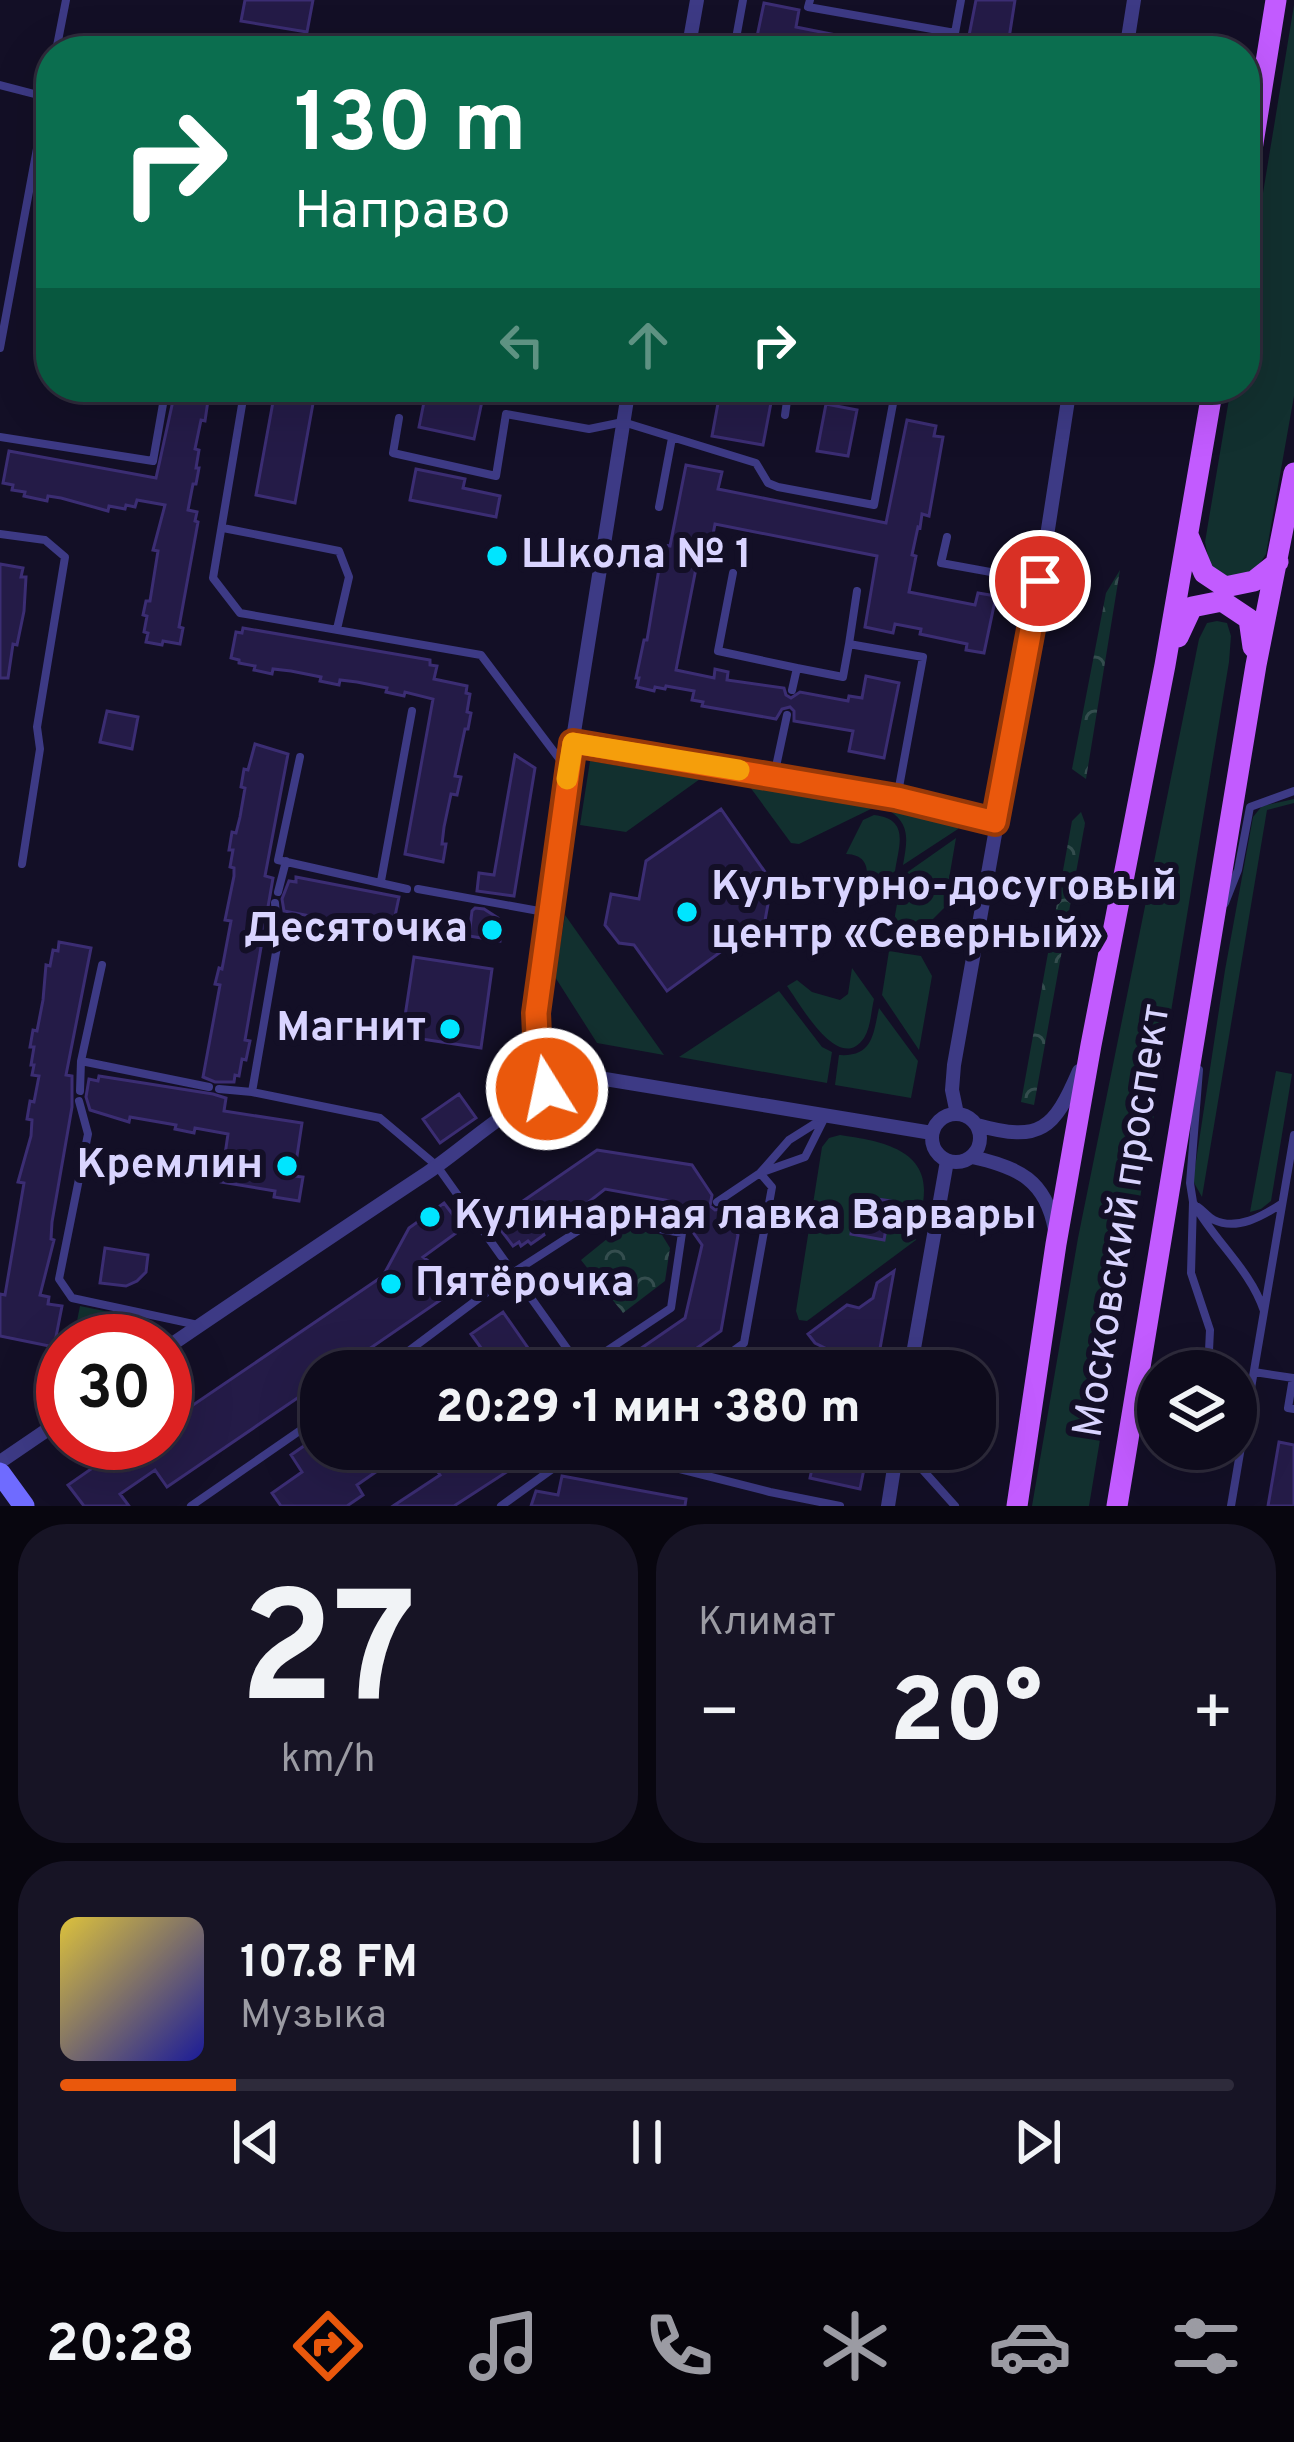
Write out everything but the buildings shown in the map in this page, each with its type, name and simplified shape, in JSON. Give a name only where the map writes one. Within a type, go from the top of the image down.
[{"type":"main road","points":[[1260,100],[1276,0]]},
{"type":"main road","name":"Московский проспект","points":[[1017,1506],[1056,1244],[1166,665],[1210,402]]},
{"type":"main road","name":"Московский проспект","points":[[1117,1506],[1256,665],[1294,473]]},
{"type":"main road","points":[[1188,534],[1204,573],[1225,587],[1254,581],[1278,562]]},
{"type":"main road","name":"Московский проспект","points":[[1166,665],[1192,607],[1222,601],[1249,619],[1256,665]]},
{"type":"street","points":[[691,36],[697,0]]},
{"type":"street","points":[[1128,36],[1134,0]]},
{"type":"street","points":[[547,1089],[538,1057],[536,1013],[568,770],[626,402]]},
{"type":"street","points":[[957,1114],[954,1066],[1068,402]]},
{"type":"street","points":[[977,1125],[980,1139],[972,1157],[947,1161],[936,1152],[932,1133],[943,1118],[957,1114],[1002,1132],[1049,1122],[1063,1109],[1091,1045]]},
{"type":"street","points":[[192,1331],[518,1106],[569,1080],[593,1077],[932,1133]]},
{"type":"street","points":[[972,1157],[1006,1166],[1034,1182],[1049,1204],[1056,1244]]},
{"type":"street","points":[[914,1350],[947,1161]]},
{"type":"street","points":[[0,1462],[36,1437]]},
{"type":"street","points":[[888,1506],[896,1470]]},
{"type":"street","points":[[0,1473],[25,1506]]},
{"type":"lane","points":[[59,36],[66,0]]},
{"type":"lane","points":[[736,36],[743,0]]},
{"type":"lane","points":[[810,0],[808,7],[956,33],[961,0]]},
{"type":"lane","points":[[0,85],[36,94]]},
{"type":"lane","points":[[0,348],[36,152]]},
{"type":"lane","points":[[0,437],[153,461],[163,402]]},
{"type":"lane","points":[[243,402],[213,578],[241,613],[481,655],[568,770]]},
{"type":"lane","points":[[784,416],[786,402]]},
{"type":"lane","points":[[400,418],[393,453],[496,476],[506,414],[589,429],[623,422],[756,463],[768,483],[778,487],[874,505],[894,402]]},
{"type":"lane","points":[[658,507],[672,438]]},
{"type":"lane","points":[[223,529],[339,551],[349,577],[337,628]]},
{"type":"lane","points":[[0,534],[45,540],[64,557],[37,727],[40,749],[22,864]]},
{"type":"lane","points":[[947,537],[941,562],[1040,581]]},
{"type":"lane","points":[[733,573],[718,652],[843,677],[857,591]]},
{"type":"lane","points":[[849,644],[923,658],[897,798]]},
{"type":"lane","points":[[792,690],[797,668]]},
{"type":"lane","points":[[381,881],[412,711]]},
{"type":"lane","points":[[775,776],[787,716]]},
{"type":"lane","points":[[573,743],[897,798],[995,822]]},
{"type":"lane","points":[[300,757],[278,860],[551,914]]},
{"type":"lane","points":[[1209,1350],[1210,1330],[1191,1273],[1190,1183],[1210,940],[1238,870],[1250,807],[1294,791]]},
{"type":"lane","points":[[252,1092],[278,940],[277,897],[286,861]]},
{"type":"lane","points":[[102,965],[81,1060],[80,1096],[88,1134],[59,1279],[73,1298],[200,1326]]},
{"type":"lane","points":[[81,1060],[380,1118],[437,1166],[568,1350]]},
{"type":"lane","points":[[760,1173],[789,1140],[825,1118]]},
{"type":"lane","points":[[717,1202],[760,1173],[805,1157],[825,1118]]},
{"type":"lane","points":[[1257,1354],[1294,1136]]},
{"type":"lane","points":[[734,1350],[744,1343],[772,1187],[760,1173]]},
{"type":"lane","points":[[1193,1202],[1214,1220],[1227,1223],[1256,1219],[1282,1203]]},
{"type":"lane","points":[[1193,1202],[1206,1226],[1257,1290],[1264,1312]]},
{"type":"lane","points":[[410,1350],[514,1272],[598,1218],[685,1229],[671,1308],[611,1350]]},
{"type":"lane","points":[[1257,1372],[1293,1378],[1288,1408],[1294,1409]]},
{"type":"lane","points":[[191,1506],[300,1431]]},
{"type":"lane","points":[[501,1506],[551,1470]]},
{"type":"lane","points":[[683,1470],[840,1506]]},
{"type":"lane","points":[[920,1470],[955,1506]]},
{"type":"lane","points":[[1231,1506],[1237,1470]]},
{"type":"green space","points":[[1294,5],[1294,396],[1266,554],[1253,574],[1230,578],[1210,566],[1205,542],[1228,402],[1260,402],[1260,211]]},
{"type":"green space","points":[[1120,570],[1086,779],[1072,769],[1106,593]]},
{"type":"green space","points":[[1207,623],[1227,623],[1231,636],[1229,662],[1089,1506],[1032,1506],[1078,1238],[1199,639]]},
{"type":"green space","points":[[590,761],[700,779],[626,832],[580,825]]},
{"type":"green space","points":[[750,787],[873,808],[799,844],[791,843]]},
{"type":"green space","points":[[1294,799],[1294,803],[1267,810],[1202,1197],[1193,1181],[1253,817],[1262,806]]},
{"type":"green space","points":[[890,811],[959,822],[958,829],[903,865],[904,828]]},
{"type":"green space","points":[[1081,812],[1085,823],[1034,1105],[1021,1102],[1072,821]]},
{"type":"green space","points":[[874,815],[893,822],[900,843],[895,871],[865,896],[864,862],[846,854],[863,820]]},
{"type":"green space","points":[[956,838],[944,908],[925,927],[894,921],[902,876]]},
{"type":"green space","points":[[565,915],[664,1055],[597,1043],[555,977]]},
{"type":"green space","points":[[889,951],[921,956],[932,976],[919,1050],[882,995]]},
{"type":"green space","points":[[852,968],[874,999],[864,1038],[854,1047],[843,1048],[821,1033],[787,986],[797,980],[812,992],[840,1000],[848,994]]},
{"type":"green space","points":[[779,991],[822,1047],[832,1052],[827,1083],[679,1057]]},
{"type":"green space","points":[[879,1008],[918,1061],[911,1098],[835,1085],[839,1055],[865,1048]]},
{"type":"green space","points":[[1276,1071],[1292,1074],[1271,1201],[1250,1212]]},
{"type":"green space","points":[[840,1135],[894,1148],[915,1164],[924,1190],[916,1240],[807,1321],[799,1320],[796,1311],[822,1147],[829,1138]]},
{"type":"green space","points":[[623,1226],[662,1235],[670,1248],[665,1281],[623,1313],[581,1260]]},
{"type":"green space","points":[[80,1306],[119,1314],[78,1314]]},
{"type":"slow traffic","points":[[567,779],[573,743],[739,770]]},
{"type":"place","name":"Школа № 1","points":[[497,556]]},
{"type":"place","name":"Культурно-досуговый центр «Северный»","points":[[687,912]]},
{"type":"place","name":"Десяточка","points":[[492,930]]},
{"type":"place","name":"Магнит","points":[[450,1029]]},
{"type":"place","name":"Кремлин","points":[[287,1166]]},
{"type":"place","name":"Кулинарная лавка Варвары","points":[[430,1217]]},
{"type":"place","name":"Пятёрочка","points":[[391,1284]]},
{"type":"route","points":[[547,1089],[538,1057],[536,1013],[573,743],[897,798],[995,822],[1040,581]]}]
